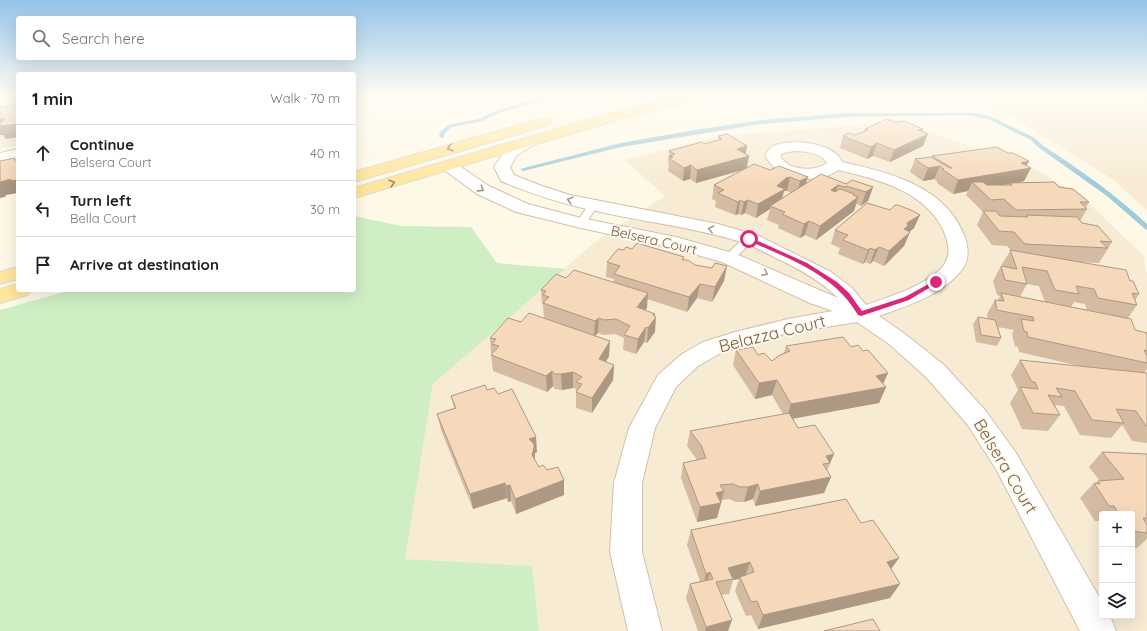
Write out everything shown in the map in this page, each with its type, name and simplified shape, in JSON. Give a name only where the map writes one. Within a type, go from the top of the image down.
[{"type":"main road","points":[[356,176],[535,124]]},
{"type":"main road","points":[[356,192],[586,124]]},
{"type":"main road","points":[[449,166],[478,146],[505,132]]},
{"type":"main road","points":[[0,278],[16,274]]},
{"type":"main road","points":[[0,296],[16,291]]},
{"type":"street","name":"Belsera Court","points":[[530,141],[511,152],[502,167],[507,178],[526,187],[593,205],[696,226],[749,239],[805,264],[835,284],[861,314]]},
{"type":"street","points":[[0,158],[16,154]]},
{"type":"street","name":"Belazza Court","points":[[645,631],[626,552],[628,483],[642,428],[667,381],[690,360],[711,348],[743,336],[788,326],[861,314],[907,299],[936,282],[953,268],[959,255],[957,241],[951,225],[939,210],[922,196],[877,174],[835,165]]},
{"type":"street","name":"Belsera Court","points":[[449,166],[483,190],[507,202],[543,214],[676,243],[729,258],[755,268],[818,298],[861,314],[897,339],[936,371],[976,417],[1006,461],[1099,631]]},
{"type":"lane","points":[[581,223],[593,205]]},
{"type":"lane","points":[[729,258],[749,239]]},
{"type":"shaded area","points":[[0,124],[16,124],[16,145],[0,148]]},
{"type":"shaded area","points":[[869,124],[908,124],[1035,169],[1084,199],[1144,256],[1147,277],[1147,631],[539,631],[531,566],[405,559],[433,384],[596,241],[665,196],[625,160],[720,136]]},
{"type":"shaded area","points":[[1024,124],[1147,124],[1147,210],[1111,178]]},
{"type":"green space","points":[[356,216],[401,226],[471,227],[497,263],[565,269],[433,384],[405,559],[532,566],[539,631],[0,631],[0,310],[64,292],[356,292]]},
{"type":"building","points":[[0,124],[14,124],[0,126]]},
{"type":"building","points":[[875,124],[912,124],[923,129],[918,130],[928,134],[894,150],[877,143],[871,147],[843,136],[849,133],[855,135],[868,130],[865,129]]},
{"type":"building","points":[[727,134],[747,146],[737,149],[749,156],[697,170],[691,165],[684,168],[669,158],[673,157],[670,156],[675,154],[669,151],[702,142],[705,144],[722,139],[718,136]]},
{"type":"building","points":[[997,147],[1029,161],[1021,163],[1031,168],[958,180],[940,166],[928,168],[915,159],[931,157],[949,168],[952,168],[932,156]]},
{"type":"building","points":[[15,158],[16,180],[10,181],[11,179],[0,182],[0,161]]},
{"type":"building","points":[[754,164],[770,170],[779,166],[808,177],[800,181],[790,177],[786,178],[777,186],[785,189],[758,204],[748,200],[744,202],[740,200],[738,202],[718,193],[724,190],[714,185]]},
{"type":"building","points":[[821,174],[846,184],[852,180],[873,187],[866,192],[838,185],[831,190],[835,192],[840,189],[858,197],[820,226],[809,221],[804,224],[782,214],[785,212],[770,206]]},
{"type":"building","points":[[972,182],[983,182],[987,185],[1012,185],[1010,183],[1054,182],[1059,187],[1073,189],[1089,202],[1080,202],[1087,209],[1016,210],[1004,199],[991,200]]},
{"type":"building","points":[[867,203],[890,210],[895,205],[898,205],[920,215],[907,223],[908,226],[904,229],[910,232],[889,251],[879,247],[875,250],[870,248],[868,250],[843,240],[848,235],[835,230]]},
{"type":"building","points":[[983,211],[996,211],[1000,216],[1028,217],[1026,215],[1077,217],[1082,223],[1098,226],[1112,242],[1100,241],[1108,248],[1025,244],[1014,232],[999,231]]},
{"type":"building","points":[[637,243],[684,257],[682,260],[688,260],[695,265],[712,268],[715,263],[727,266],[715,287],[700,284],[689,297],[614,274],[620,266],[607,262],[618,249],[624,250],[626,247],[632,249]]},
{"type":"building","points":[[1010,250],[1126,270],[1130,281],[1133,281],[1139,294],[1132,293],[1137,305],[1098,298],[1094,289],[1076,286],[1079,294],[1055,290],[1047,271],[1022,267],[1027,284],[1005,280],[1001,266],[1017,269]]},
{"type":"building","points":[[574,270],[648,293],[637,307],[655,314],[653,315],[656,317],[648,328],[646,327],[638,339],[624,335],[630,326],[616,319],[604,320],[599,318],[595,321],[543,303],[549,297],[543,295],[546,291],[541,290],[556,274],[566,278]]},
{"type":"building","points":[[1001,293],[1131,319],[1135,330],[1147,333],[1147,351],[1144,350],[1147,356],[1147,363],[1028,337],[1027,332],[1024,331],[1021,319],[1034,321],[1033,317],[997,310],[995,300],[1004,301]]},
{"type":"building","points":[[529,313],[610,341],[599,359],[614,365],[592,398],[576,392],[582,384],[576,382],[582,377],[573,372],[555,374],[552,371],[546,376],[491,355],[499,346],[492,344],[496,339],[490,338],[508,318],[521,322]]},
{"type":"building","points":[[978,317],[995,320],[1001,338],[981,335]]},
{"type":"building","points":[[843,337],[851,347],[858,345],[863,351],[868,350],[888,373],[876,376],[886,387],[791,404],[777,380],[759,383],[736,350],[753,347],[758,355],[764,353],[772,361],[780,355],[790,351],[786,346]]},
{"type":"building","points":[[1020,360],[1147,373],[1147,426],[1136,411],[1116,409],[1124,423],[1092,420],[1075,391],[1056,388],[1062,397],[1048,395],[1060,415],[1033,413],[1020,387],[1038,389],[1035,382],[1032,382]]},
{"type":"building","points":[[485,385],[487,390],[494,388],[498,394],[512,389],[536,437],[529,439],[534,444],[532,455],[539,467],[543,465],[547,470],[558,467],[564,480],[515,499],[510,485],[506,486],[505,483],[470,494],[437,414],[456,408],[451,396]]},
{"type":"building","points":[[789,413],[798,428],[815,425],[834,454],[826,456],[830,463],[823,464],[831,477],[760,491],[758,484],[748,487],[740,487],[733,484],[720,485],[724,491],[716,493],[721,503],[700,507],[683,463],[706,458],[701,445],[690,431]]},
{"type":"building","points":[[1102,452],[1147,454],[1147,518],[1143,518],[1147,525],[1147,533],[1135,531],[1135,511],[1117,511],[1114,506],[1109,506],[1094,483],[1100,484],[1098,481],[1124,479]]},
{"type":"building","points":[[846,499],[861,523],[873,520],[899,558],[887,562],[900,584],[763,615],[757,601],[751,602],[740,577],[754,572],[750,562],[728,568],[733,579],[716,582],[732,620],[706,627],[690,584],[713,579],[710,572],[706,574],[691,530]]},
{"type":"building","points":[[873,619],[880,631],[824,631]]},
{"type":"waterway","points":[[442,137],[442,133],[450,126],[458,124]]},
{"type":"waterway","points":[[523,169],[621,145],[745,124]]},
{"type":"waterway","points":[[1003,124],[1033,139],[1040,146],[1082,174],[1122,205],[1147,228]]},
{"type":"route","points":[[749,239],[805,264],[835,284],[861,314],[907,299],[936,282]]}]
